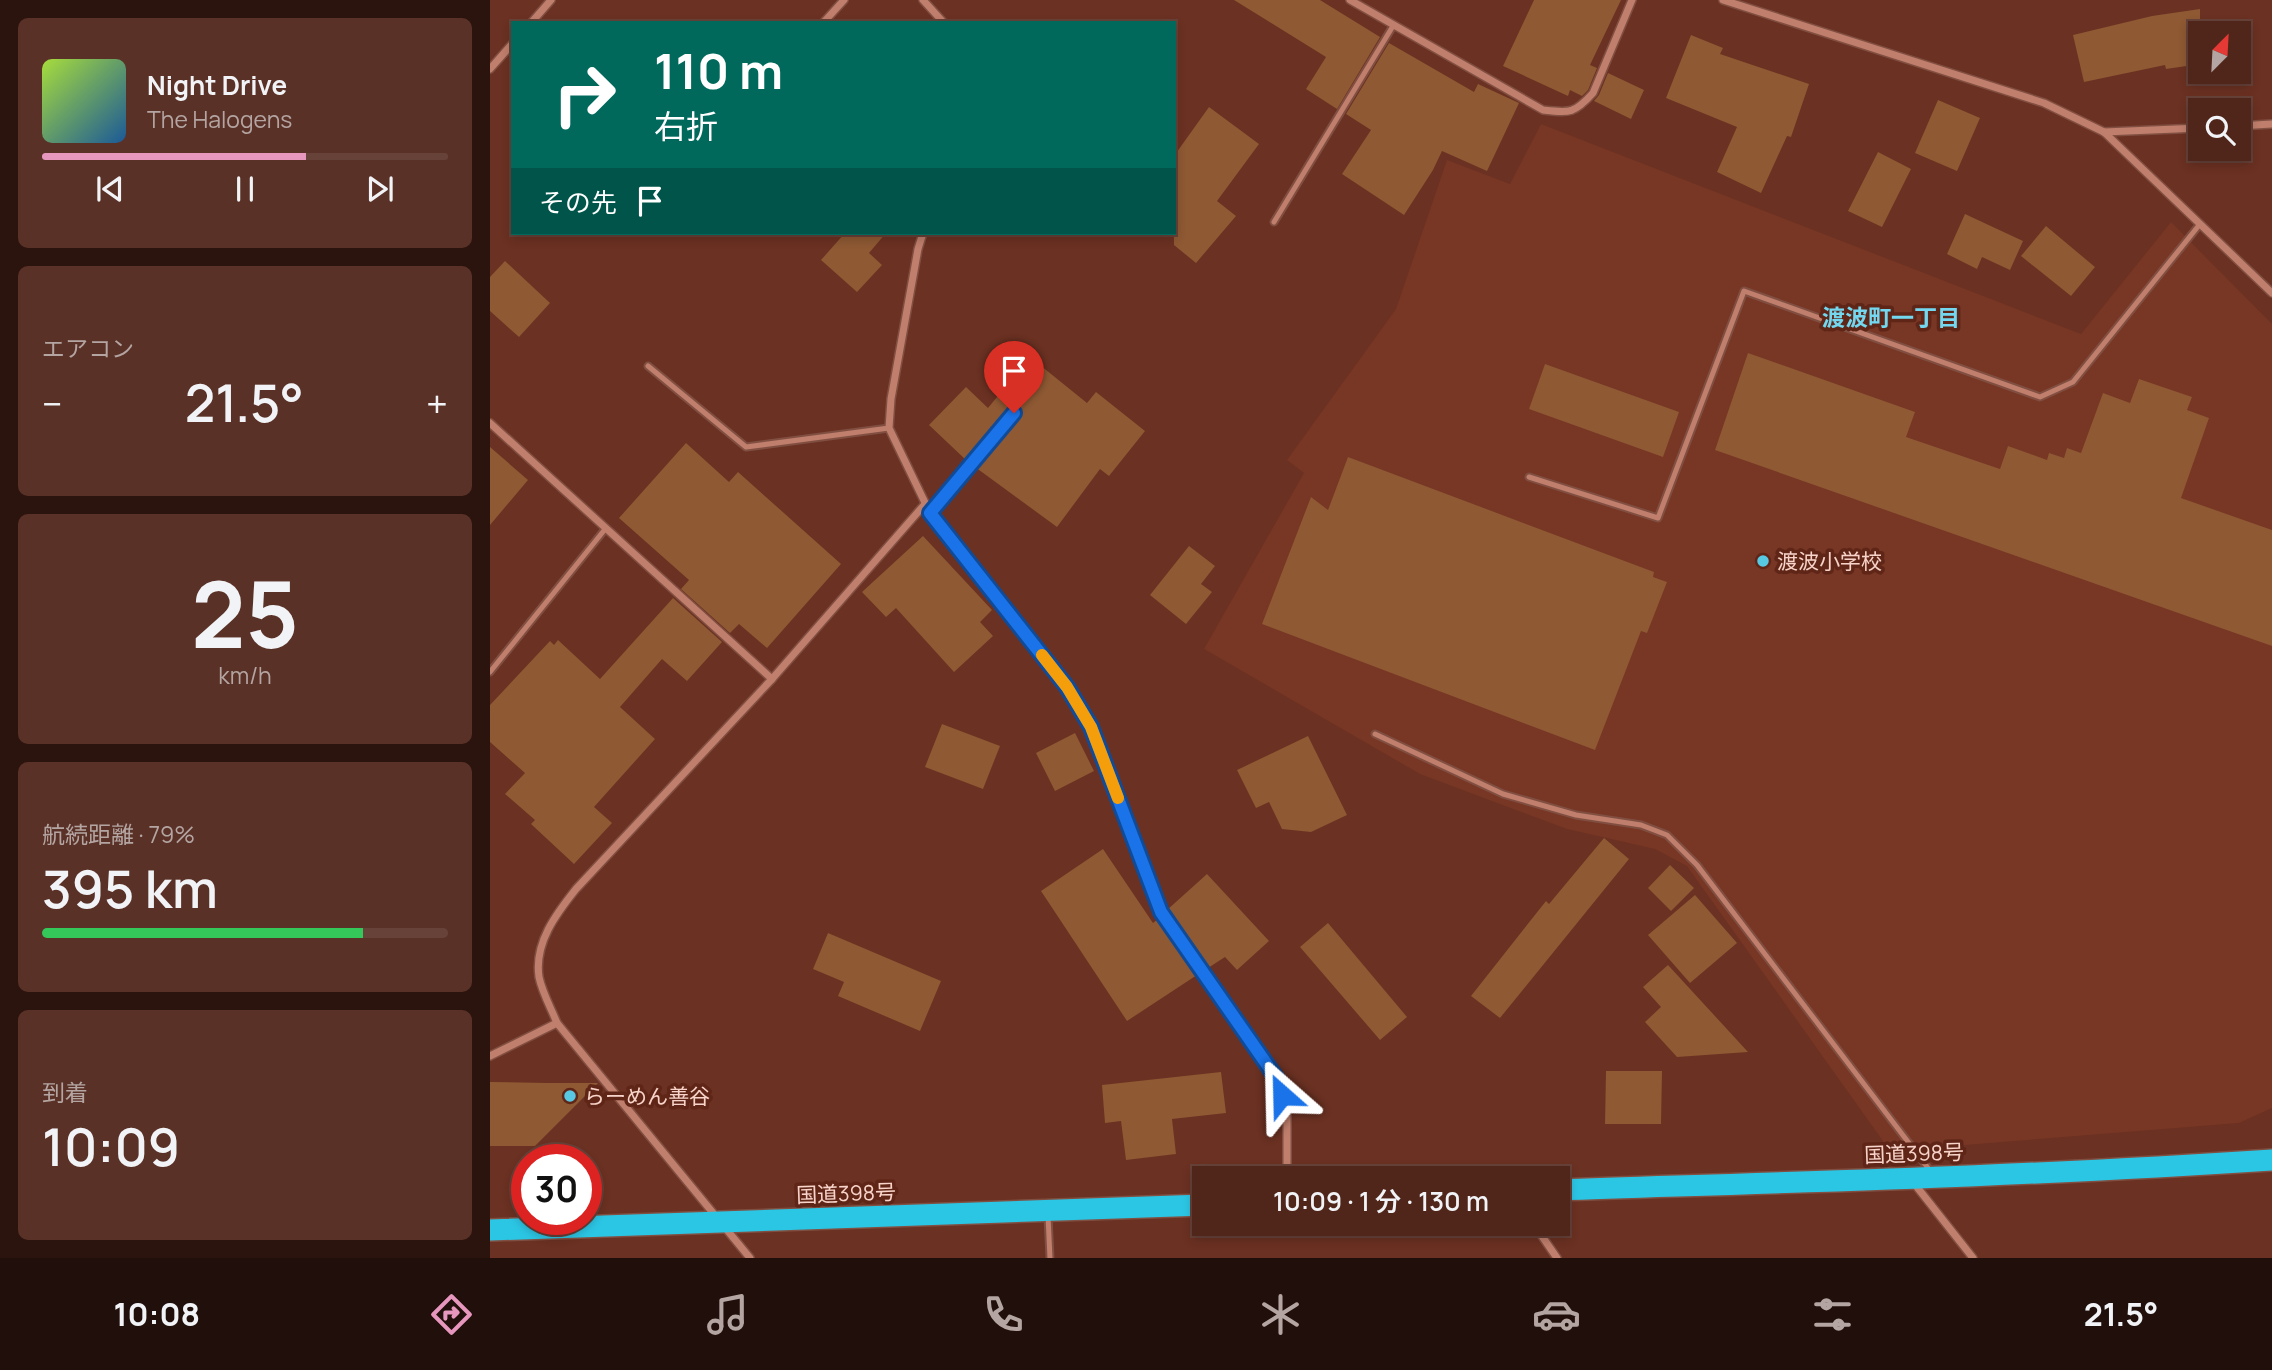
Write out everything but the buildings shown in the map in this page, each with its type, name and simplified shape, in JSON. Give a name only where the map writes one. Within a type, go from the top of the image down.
[{"type":"highway","name":"国道398号","points":[[1570,1190],[2134,1169],[2272,1160]]},
{"type":"highway","name":"国道398号","points":[[490,1230],[1192,1205]]},
{"type":"street","points":[[533,21],[551,0]]},
{"type":"street","points":[[824,21],[844,0]]},
{"type":"street","points":[[923,0],[942,21]]},
{"type":"street","points":[[1350,0],[1543,110],[1569,113],[1593,93],[1632,0]]},
{"type":"street","points":[[1723,0],[2044,103],[2104,132],[2272,293]]},
{"type":"street","points":[[490,69],[511,45]]},
{"type":"street","points":[[2251,125],[2272,124]]},
{"type":"street","points":[[2104,132],[2188,128]]},
{"type":"street","points":[[922,235],[891,399],[889,428],[930,513],[1067,687],[1091,727],[1161,912],[1277,1079],[1287,1112],[1287,1166]]},
{"type":"street","points":[[490,423],[772,679]]},
{"type":"street","points":[[750,1258],[557,1023],[539,977],[540,951],[553,918],[576,890],[772,679],[925,504]]},
{"type":"street","points":[[490,1056],[557,1023]]},
{"type":"street","points":[[1911,1178],[1973,1258]]},
{"type":"street","points":[[1542,1236],[1557,1258]]},
{"type":"lane","points":[[1274,222],[1392,26]]},
{"type":"lane","points":[[1529,477],[1658,518],[1744,291],[2040,397],[2073,382],[2200,224]]},
{"type":"lane","points":[[648,366],[746,447],[889,428]]},
{"type":"lane","points":[[930,513],[1014,413]]},
{"type":"lane","points":[[490,672],[606,528]]},
{"type":"lane","points":[[1375,734],[1503,794],[1576,815],[1642,825],[1667,835],[1697,865],[1935,1177]]},
{"type":"lane","points":[[1047,1210],[1050,1258]]},
{"type":"shaded area","name":"渡波小学校","points":[[1541,124],[2081,334],[2171,222],[2272,324],[2272,1108],[2239,1123],[1890,1151],[1687,866],[1655,849],[1567,829],[1420,774],[1204,649],[1304,473],[1287,460],[1396,309],[1447,160],[1510,184]]},
{"type":"slow traffic","points":[[1042,655],[1067,687],[1091,727],[1118,798]]},
{"type":"place","name":"渡波小学校","points":[[1763,561]]},
{"type":"place","name":"らーめん善谷","points":[[570,1096]]},
{"type":"district","name":"渡波町一丁目","points":[[1891,317]]},
{"type":"route","points":[[1014,413],[930,513],[1067,687],[1091,727],[1161,912],[1277,1079],[1282,1095]]}]
